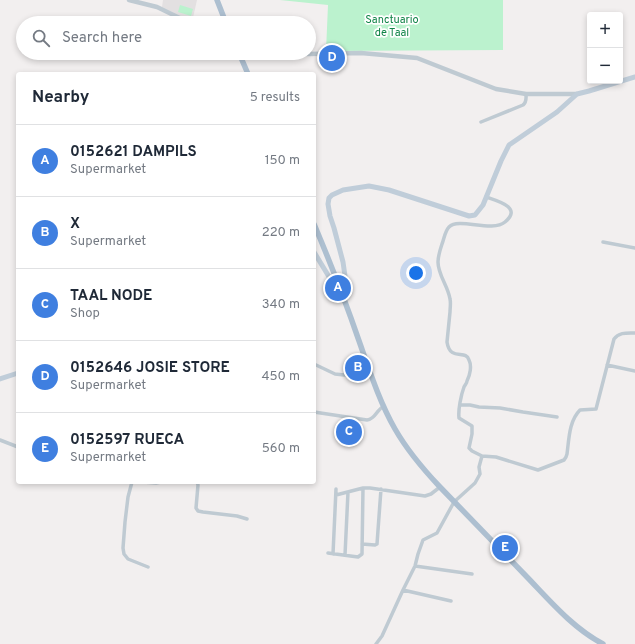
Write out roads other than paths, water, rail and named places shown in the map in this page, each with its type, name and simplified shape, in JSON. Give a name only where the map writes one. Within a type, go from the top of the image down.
[{"type":"main road","points":[[217,0],[223,16]]},
{"type":"main road","points":[[242,60],[247,72]]},
{"type":"main road","points":[[316,256],[334,285],[339,285],[343,282],[345,276],[342,256],[328,204],[329,198],[332,195],[343,190],[369,186],[389,190],[469,216],[475,215],[483,205],[501,160],[509,145],[557,112],[576,94],[635,77]]},
{"type":"main road","points":[[316,229],[339,285],[384,406],[405,444],[422,467],[440,487],[564,616],[583,632],[603,644]]},
{"type":"main road","points":[[0,379],[16,374]]},
{"type":"street","points":[[129,0],[157,7],[176,16]]},
{"type":"street","points":[[316,54],[361,54],[417,58],[496,89],[526,94],[576,94]]},
{"type":"street","points":[[481,122],[525,104],[526,94]]},
{"type":"street","points":[[486,197],[511,208],[511,216],[498,226],[472,224],[456,224],[451,226],[448,228],[444,236],[438,261],[440,274],[450,300],[447,342],[448,348],[453,354],[465,355],[469,360],[470,370],[458,414],[459,418],[472,426],[469,448],[472,451],[482,456],[496,457],[538,470],[564,460],[567,454],[573,420],[576,413],[580,410],[596,409],[616,335],[635,333]]},
{"type":"street","points":[[603,242],[635,248]]},
{"type":"street","points":[[316,365],[335,374],[344,375],[371,372]]},
{"type":"street","points":[[607,365],[635,371]]},
{"type":"street","points":[[460,405],[500,408],[557,416]]},
{"type":"street","points":[[316,412],[371,420],[380,408],[384,406]]},
{"type":"street","points":[[0,440],[16,446]]},
{"type":"street","points":[[376,644],[382,636],[415,566],[423,540],[437,533],[454,502],[475,483],[480,474],[479,467],[482,456]]},
{"type":"street","points":[[131,484],[127,501],[123,548],[124,554],[128,558],[148,567]]},
{"type":"street","points":[[198,484],[196,508],[198,511],[237,516],[246,519]]},
{"type":"street","points":[[336,495],[363,488],[425,496],[431,494],[440,487]]},
{"type":"street","points":[[328,553],[358,557],[361,556],[363,488]]},
{"type":"street","points":[[333,554],[336,489]]},
{"type":"street","points":[[362,544],[377,544],[380,489]]},
{"type":"street","points":[[345,555],[348,492]]},
{"type":"street","points":[[328,526],[334,527]]},
{"type":"street","points":[[415,566],[472,574]]},
{"type":"street","points":[[403,590],[451,601]]},
{"type":"place","name":"0152646 JOSIE STORE","points":[[332,58]]},
{"type":"place","name":"0152621 DAMPILS","points":[[338,288]]},
{"type":"place","name":"X","points":[[358,368]]},
{"type":"place","name":"TAAL NODE","points":[[349,432]]},
{"type":"place","name":"0152597 RUECA","points":[[505,548]]},
{"type":"park label","name":"Sanctuario de Taal","points":[[392,25]]}]
